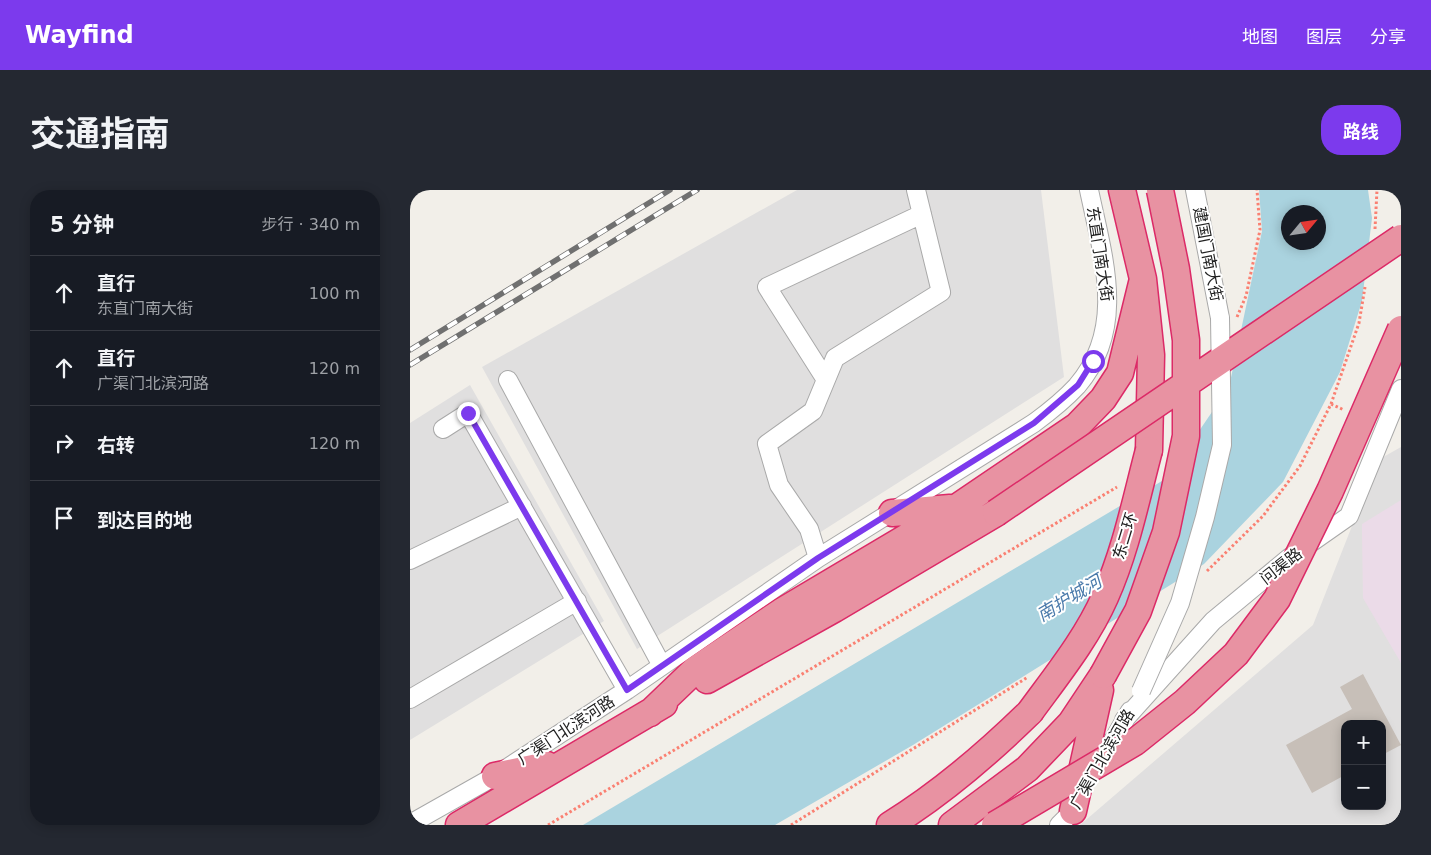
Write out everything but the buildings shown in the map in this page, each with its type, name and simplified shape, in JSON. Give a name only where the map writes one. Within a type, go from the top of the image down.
[{"type":"highway","name":"东二环","points":[[890,825],[928,802],[983,758],[1030,712],[1074,651],[1105,597],[1128,532],[1149,450],[1151,355],[1143,279],[1122,190]]},
{"type":"highway","points":[[952,825],[1027,769],[1071,723],[1103,675],[1138,611],[1163,540],[1186,436],[1186,340],[1176,269],[1160,190]]},
{"type":"highway","points":[[458,825],[834,609],[996,513],[1401,238]]},
{"type":"highway","points":[[650,713],[696,669],[781,612],[956,508],[1077,426],[1103,399],[1120,372],[1143,279]]},
{"type":"highway","points":[[995,825],[1135,742],[1185,702],[1236,654],[1277,599],[1330,491],[1401,329]]},
{"type":"highway","points":[[892,513],[956,508]]},
{"type":"highway","points":[[1066,818],[1103,675]]},
{"type":"highway","points":[[495,776],[567,761]]},
{"type":"street","points":[[818,558],[809,530],[779,485],[767,444],[813,411],[835,358],[940,292],[916,190]]},
{"type":"street","name":"东直门南大街","points":[[892,513],[1034,423],[1078,385],[1093,361],[1104,339],[1109,309],[1104,261],[1089,190]]},
{"type":"street","name":"建国门南大街","points":[[1141,691],[1180,603],[1205,517],[1222,445],[1220,318],[1195,190]]},
{"type":"street","points":[[826,380],[768,288],[922,214]]},
{"type":"street","points":[[508,380],[662,664]]},
{"type":"street","name":"问渠路","points":[[1124,720],[1213,621],[1289,558],[1349,516],[1401,389]]},
{"type":"street","points":[[443,428],[468,413],[627,690]]},
{"type":"street","points":[[410,560],[522,506]]},
{"type":"street","name":"广渠门北滨河路","points":[[410,824],[495,776],[627,690],[818,558],[892,513]]},
{"type":"street","points":[[410,699],[576,601]]},
{"type":"street","name":"广渠门北滨河路","points":[[1066,818],[1141,691]]},
{"type":"shaded area","points":[[797,190],[1041,190],[1064,377],[637,649],[482,367]]},
{"type":"shaded area","points":[[470,385],[604,621],[410,740],[410,423]]},
{"type":"shaded area","points":[[1401,447],[1401,824],[1080,825],[1313,625],[1378,460]]},
{"type":"shaded area","points":[[1401,500],[1401,663],[1363,598],[1362,524]]},
{"type":"water","name":"南护城河","points":[[1259,190],[1368,190],[1372,218],[1362,301],[1340,372],[1283,482],[1204,564],[913,745],[775,825],[583,825],[1167,478],[1229,387],[1262,231]]},
{"type":"railway","points":[[410,350],[670,190]]},
{"type":"railway","points":[[410,365],[697,190]]},
{"type":"route","points":[[468,413],[627,690],[818,558],[1034,423],[1078,385],[1093,361]]}]
